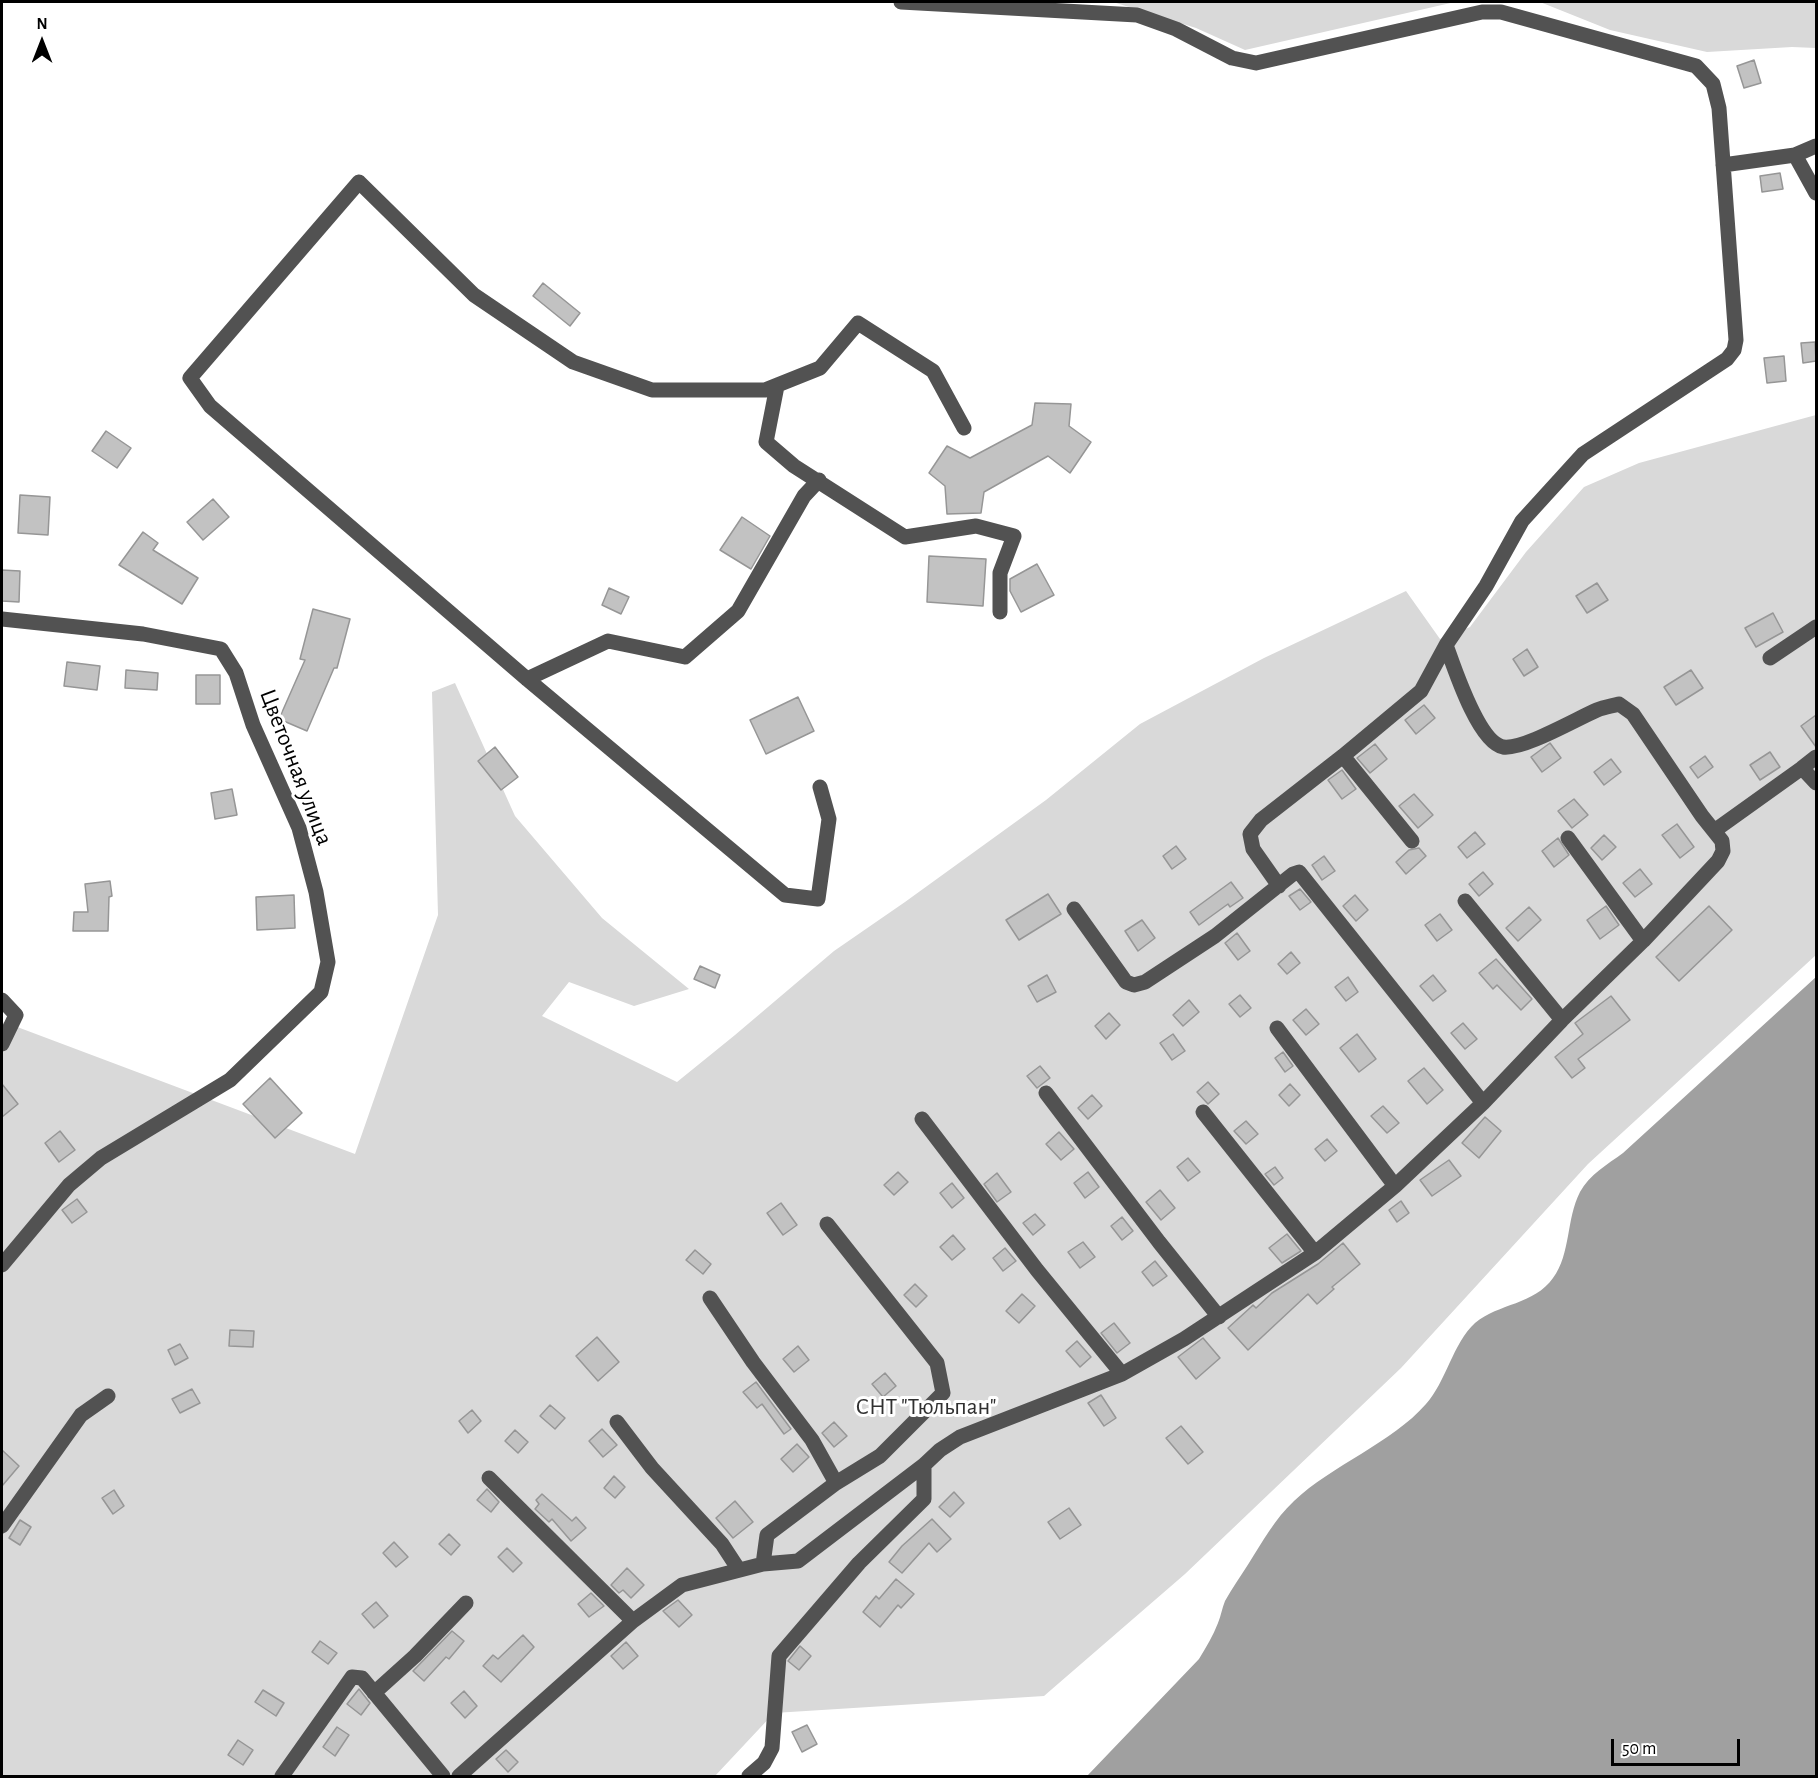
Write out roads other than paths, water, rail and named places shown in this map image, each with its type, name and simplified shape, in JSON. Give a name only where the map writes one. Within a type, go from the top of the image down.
[{"type":"street","points":[[901,2],[1137,15],[1176,29],[1232,58],[1256,63],[1470,15],[1501,12],[1696,66],[1713,84],[1719,108],[1724,165],[1736,340],[1734,350],[1726,359],[1583,454],[1522,521],[1486,586],[1446,645],[1420,691],[1343,756],[1261,820],[1250,834],[1253,849],[1279,886]]},
{"type":"street","points":[[1724,165],[1795,155],[1816,146]]},
{"type":"street","points":[[1795,155],[1816,193]]},
{"type":"street","points":[[820,787],[829,819],[818,898],[785,895],[527,679],[210,406],[190,378],[359,182],[474,295],[573,362],[652,390],[765,390],[820,368],[858,323],[933,371],[964,428]]},
{"type":"street","points":[[777,386],[766,442],[794,465],[905,537],[976,526],[1014,536],[1000,573],[1000,612]]},
{"type":"street","points":[[527,679],[608,641],[685,657],[738,611],[804,496],[819,480]]},
{"type":"street","name":"Цветочная улица","points":[[2,619],[143,634],[221,649],[236,673],[253,725],[300,828],[316,892],[328,962],[321,992],[230,1080],[101,1158],[69,1185],[2,1265]]},
{"type":"street","points":[[1770,658],[1816,627]]},
{"type":"street","points":[[459,1776],[633,1621],[682,1584],[763,1564],[798,1561],[924,1465],[940,1450],[960,1437],[1122,1374],[1219,1317],[1315,1253],[1395,1186],[1483,1103],[1562,1020],[1643,941],[1718,861],[1723,851],[1722,841],[1702,816],[1633,714],[1619,704],[1599,709],[1524,744],[1504,747],[1494,742],[1468,707],[1446,645]]},
{"type":"street","points":[[1343,756],[1412,841]]},
{"type":"street","points":[[1714,831],[1816,757]]},
{"type":"street","points":[[1802,768],[1816,783]]},
{"type":"street","points":[[1568,838],[1643,941]]},
{"type":"street","points":[[1074,909],[1126,982],[1134,985],[1145,982],[1215,936],[1293,874],[1299,872],[1483,1103]]},
{"type":"street","points":[[1465,901],[1562,1020]]},
{"type":"street","points":[[2,1000],[16,1015],[2,1044]]},
{"type":"street","points":[[1277,1028],[1395,1186]]},
{"type":"street","points":[[1046,1093],[1219,1317]]},
{"type":"street","points":[[1203,1112],[1315,1253]]},
{"type":"street","points":[[922,1119],[1037,1270],[1122,1374]]},
{"type":"street","points":[[763,1564],[767,1535],[836,1483],[880,1456],[943,1393],[937,1363],[827,1224]]},
{"type":"street","points":[[710,1298],[753,1362],[812,1440],[836,1483]]},
{"type":"street","points":[[2,1526],[81,1415],[108,1396]]},
{"type":"street","points":[[617,1422],[652,1468],[722,1544],[740,1570]]},
{"type":"street","points":[[748,1776],[764,1763],[772,1749],[778,1656],[859,1563],[924,1499],[924,1465]]},
{"type":"street","points":[[489,1478],[633,1621]]},
{"type":"street","points":[[374,1693],[415,1656],[466,1603]]},
{"type":"street","points":[[282,1776],[352,1677],[362,1678],[443,1776]]},
{"type":"park label","name":"СНТ \"Тюльпан\"","points":[[926,1407]]}]
